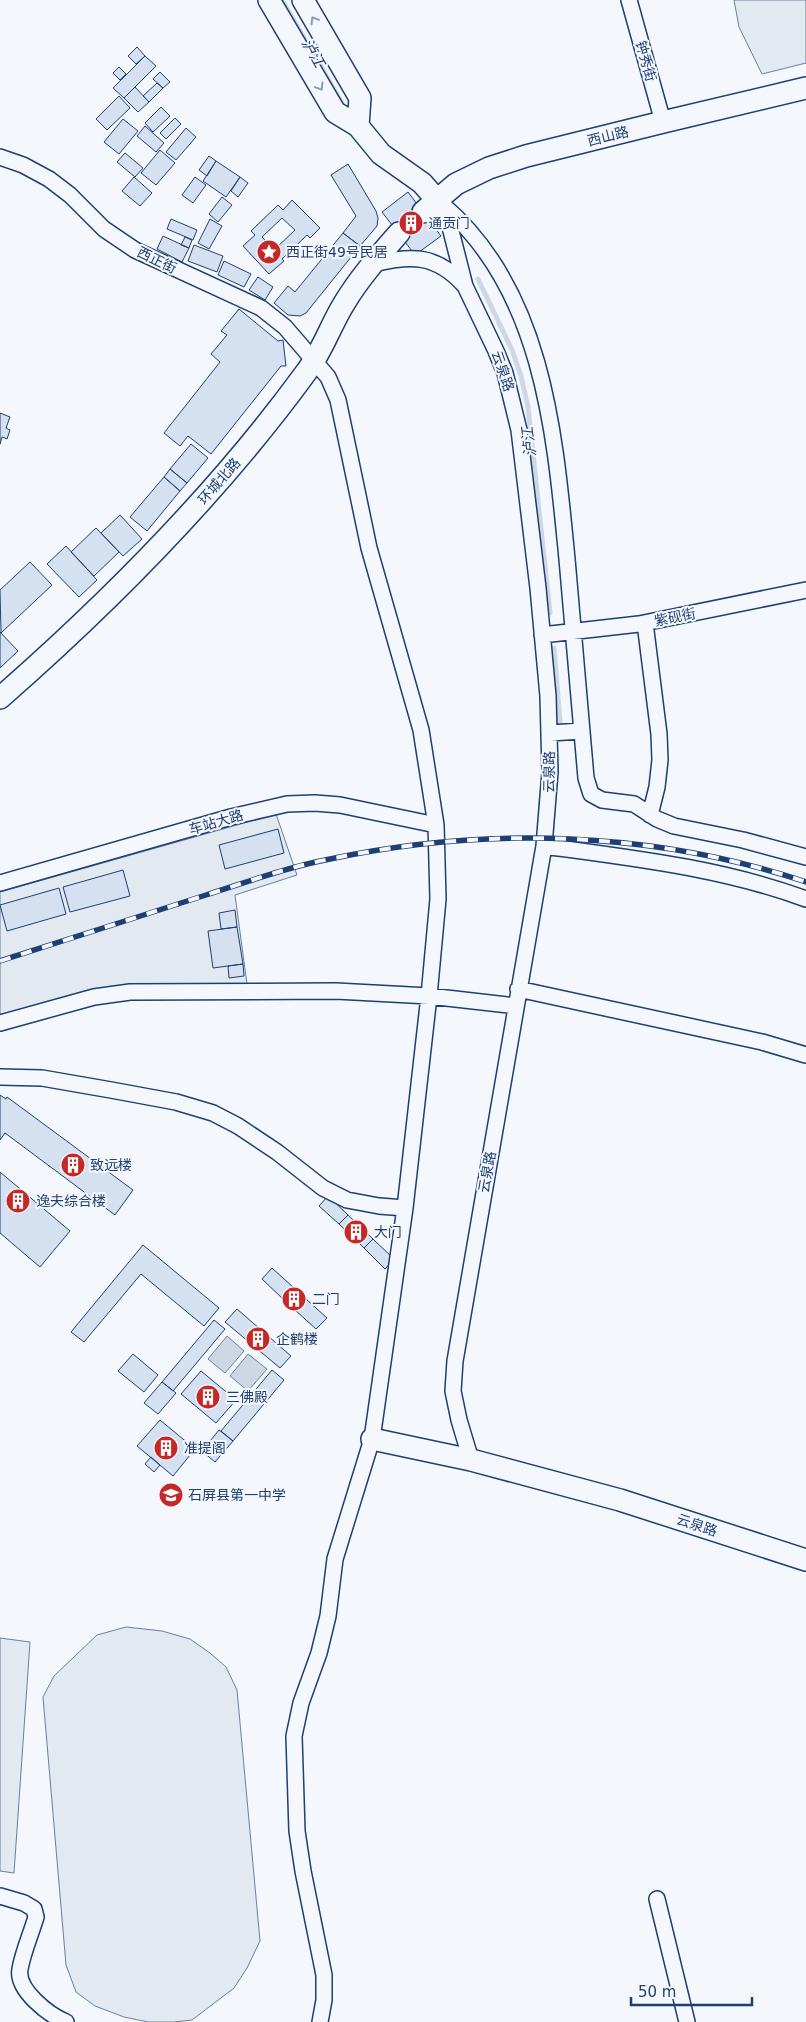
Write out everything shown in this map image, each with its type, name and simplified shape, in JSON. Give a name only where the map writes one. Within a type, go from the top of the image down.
[{"type":"street","name":"云泉路","points":[[269,0],[335,112],[358,126],[381,154],[422,183],[430,206],[450,227],[465,286],[496,351],[512,396],[524,471],[542,635],[550,733],[549,797],[544,846],[455,1360],[453,1391],[459,1420],[471,1460]]},
{"type":"street","points":[[303,0],[360,98],[358,126]]},
{"type":"street","name":"钟秀街","points":[[630,0],[663,122]]},
{"type":"street","name":"西山路","points":[[430,206],[462,181],[489,168],[526,156],[806,88]]},
{"type":"street","name":"西正街","points":[[0,157],[23,165],[49,179],[70,195],[104,229],[135,250],[262,308],[285,327],[328,377],[338,400],[369,548],[421,730],[436,825],[438,899],[405,1208],[372,1439],[335,1559],[328,1616],[319,1654],[300,1703],[294,1736],[298,1839],[324,1975],[324,2000],[320,2022]]},
{"type":"street","points":[[430,206],[471,232],[496,267],[519,314],[534,352],[542,380],[559,477],[586,778],[591,794],[602,800],[634,804],[674,826],[743,840],[806,856]]},
{"type":"street","name":"环城北路","points":[[0,698],[90,616],[156,550],[212,490],[252,443],[314,360],[346,300],[399,233]]},
{"type":"street","points":[[373,264],[403,258],[427,260],[446,268],[465,286]]},
{"type":"street","name":"紫砚街","points":[[542,635],[645,623],[806,590]]},
{"type":"street","points":[[645,623],[659,734],[660,760],[657,788],[650,814]]},
{"type":"street","points":[[550,733],[582,731]]},
{"type":"street","name":"车站大路","points":[[0,883],[230,817],[287,804],[315,802],[340,804],[436,825]]},
{"type":"street","points":[[544,846],[670,863],[724,874],[806,899]]},
{"type":"street","points":[[518,989],[762,1042],[806,1056]]},
{"type":"street","points":[[0,1023],[94,997],[130,992],[336,991],[429,996],[516,1006]]},
{"type":"street","points":[[0,1077],[42,1078],[103,1088],[176,1102],[213,1113],[238,1126],[277,1152],[323,1188],[347,1200],[379,1206],[405,1208]]},
{"type":"street","name":"云泉路","points":[[372,1439],[471,1460],[620,1500],[806,1560]]},
{"type":"street","points":[[0,1896],[34,1908],[36,1917],[19,1971],[22,1986],[54,2017],[66,2022]]},
{"type":"street","points":[[657,1899],[687,2022]]},
{"type":"shaded area","points":[[734,0],[806,0],[806,63],[762,74],[739,27]]},
{"type":"shaded area","points":[[276,814],[297,875],[235,895],[249,999],[87,992],[0,1019],[0,892]]},
{"type":"shaded area","points":[[227,1336],[244,1351],[225,1373],[208,1359]]},
{"type":"shaded area","points":[[248,1354],[267,1369],[248,1391],[230,1376]]},
{"type":"shaded area","points":[[126,1627],[162,1631],[190,1639],[226,1667],[237,1690],[260,1941],[247,1968],[234,1988],[192,2020],[148,2022],[124,2017],[95,2006],[76,1992],[66,1965],[43,1697],[54,1676],[97,1635]]},
{"type":"shaded area","points":[[0,1638],[30,1642],[14,1873],[0,1871]]},
{"type":"building","points":[[137,47],[145,56],[136,64],[128,56]]},
{"type":"building","points":[[145,56],[156,66],[124,98],[113,88]]},
{"type":"building","points":[[119,67],[126,74],[120,80],[113,73]]},
{"type":"building","points":[[160,72],[170,82],[163,88],[153,79]]},
{"type":"building","points":[[157,83],[163,88],[149,102],[143,96]]},
{"type":"building","points":[[135,87],[149,102],[138,112],[124,98]]},
{"type":"building","points":[[119,96],[130,108],[107,130],[96,119]]},
{"type":"building","points":[[161,107],[170,116],[153,132],[145,123]]},
{"type":"building","points":[[175,118],[181,124],[166,139],[160,133]]},
{"type":"building","points":[[123,119],[138,131],[119,154],[104,142]]},
{"type":"building","points":[[145,126],[164,143],[156,152],[137,136]]},
{"type":"building","points":[[186,128],[196,137],[176,160],[166,152]]},
{"type":"building","points":[[160,150],[175,163],[156,185],[141,173]]},
{"type":"building","points":[[125,153],[143,168],[135,177],[117,162]]},
{"type":"building","points":[[209,156],[216,161],[207,176],[199,170]]},
{"type":"building","points":[[216,161],[240,177],[226,197],[203,181]]},
{"type":"building","points":[[348,164],[376,211],[378,218],[377,226],[360,246],[343,233],[356,216],[331,175]]},
{"type":"building","points":[[134,177],[152,193],[140,206],[122,191]]},
{"type":"building","points":[[195,177],[206,185],[193,203],[182,195]]},
{"type":"building","points":[[240,177],[248,183],[238,197],[231,191]]},
{"type":"building","name":"通贡门","points":[[408,192],[441,236],[415,255],[382,212]]},
{"type":"building","points":[[222,197],[232,205],[218,222],[209,214]]},
{"type":"building","points":[[292,200],[320,228],[310,238],[307,235],[282,259],[284,261],[269,274],[243,246],[255,235],[251,231],[278,205],[283,210]],"holes":[[[282,218],[295,230],[274,250],[262,237]]]},
{"type":"building","points":[[171,219],[197,230],[193,240],[167,229]]},
{"type":"building","points":[[210,219],[222,226],[209,249],[198,243]]},
{"type":"building","points":[[343,233],[360,246],[306,313],[300,316],[288,315],[274,303],[288,286],[295,292]]},
{"type":"building","points":[[163,236],[189,248],[182,262],[157,249]]},
{"type":"building","points":[[185,237],[192,240],[189,248],[181,245]]},
{"type":"building","points":[[194,245],[223,256],[217,272],[188,261]]},
{"type":"building","points":[[224,261],[251,274],[244,287],[218,275]]},
{"type":"building","points":[[258,277],[273,287],[265,300],[249,290]]},
{"type":"building","points":[[239,309],[278,341],[283,340],[286,366],[281,366],[211,454],[188,436],[180,446],[164,433],[220,362],[211,354],[227,335],[221,331]]},
{"type":"building","points":[[0,413],[10,417],[6,428],[10,430],[7,439],[2,437],[0,444]]},
{"type":"building","points":[[191,444],[208,458],[187,483],[170,469]]},
{"type":"building","points":[[170,469],[187,483],[180,491],[164,477]]},
{"type":"building","points":[[164,477],[180,491],[147,531],[130,517]]},
{"type":"building","points":[[120,515],[142,539],[123,556],[101,533]]},
{"type":"building","points":[[96,528],[119,552],[94,576],[71,552]]},
{"type":"building","points":[[66,546],[97,580],[79,597],[47,564]]},
{"type":"building","points":[[30,562],[52,585],[1,633],[0,590]]},
{"type":"building","points":[[0,632],[18,651],[0,668]]},
{"type":"building","points":[[278,829],[284,853],[225,869],[219,845]]},
{"type":"building","points":[[123,870],[130,896],[70,912],[63,887]]},
{"type":"building","points":[[59,888],[66,914],[7,931],[0,905]]},
{"type":"building","points":[[235,910],[237,927],[221,929],[219,913]]},
{"type":"building","points":[[237,927],[243,964],[213,968],[208,931]]},
{"type":"building","points":[[243,964],[244,976],[229,978],[228,966]]},
{"type":"building","name":"致远楼","points":[[0,1095],[6,1099],[7,1097],[133,1190],[115,1215],[5,1133],[0,1140]]},
{"type":"building","name":"逸夫综合楼","points":[[0,1172],[70,1231],[40,1267],[0,1233]]},
{"type":"building","points":[[328,1196],[348,1215],[339,1224],[319,1206]]},
{"type":"building","name":"大门","points":[[348,1215],[373,1239],[364,1248],[339,1224]]},
{"type":"building","points":[[373,1239],[394,1259],[385,1269],[364,1248]]},
{"type":"building","points":[[143,1245],[219,1308],[204,1326],[141,1274],[84,1342],[71,1332]]},
{"type":"building","points":[[272,1268],[294,1288],[283,1299],[262,1279]]},
{"type":"building","name":"二门","points":[[294,1288],[305,1298],[295,1310],[283,1299]]},
{"type":"building","points":[[305,1298],[327,1318],[316,1329],[295,1310]]},
{"type":"building","name":"企鹤楼","points":[[237,1309],[291,1356],[280,1368],[225,1322]]},
{"type":"building","points":[[214,1320],[225,1329],[173,1391],[162,1382]]},
{"type":"building","points":[[133,1354],[158,1375],[144,1392],[118,1371]]},
{"type":"building","points":[[272,1370],[284,1380],[233,1441],[221,1431]]},
{"type":"building","name":"三佛殿","points":[[201,1371],[236,1400],[216,1423],[181,1394]]},
{"type":"building","points":[[162,1382],[176,1393],[158,1414],[144,1403]]},
{"type":"building","name":"准提阁","points":[[160,1420],[195,1449],[173,1476],[137,1446]]},
{"type":"building","points":[[219,1430],[233,1441],[215,1462],[202,1451]]},
{"type":"building","points":[[151,1457],[160,1465],[154,1472],[145,1464]]},
{"type":"waterway","name":"泸江","points":[[282,0],[342,103]]},
{"type":"waterway","name":"泸江","points":[[478,279],[512,350],[521,376],[528,407],[550,613]]},
{"type":"waterway","name":"泸江","points":[[554,648],[560,722]]},
{"type":"tunnel","points":[[399,233],[423,212]]},
{"type":"railway","points":[[0,961],[299,866],[389,848],[449,841],[510,838],[570,839],[630,844],[690,852],[748,865],[806,882]]},
{"type":"place","name":"通贡门","points":[[411,223]]},
{"type":"place","name":"西正街49号民居","points":[[269,252]]},
{"type":"place","name":"致远楼","points":[[73,1165]]},
{"type":"place","name":"逸夫综合楼","points":[[18,1201]]},
{"type":"place","name":"大门","points":[[356,1232]]},
{"type":"place","name":"二门","points":[[294,1299]]},
{"type":"place","name":"企鹤楼","points":[[258,1339]]},
{"type":"place","name":"三佛殿","points":[[208,1397]]},
{"type":"place","name":"准提阁","points":[[166,1448]]},
{"type":"place","name":"石屏县第一中学","points":[[171,1495]]}]
